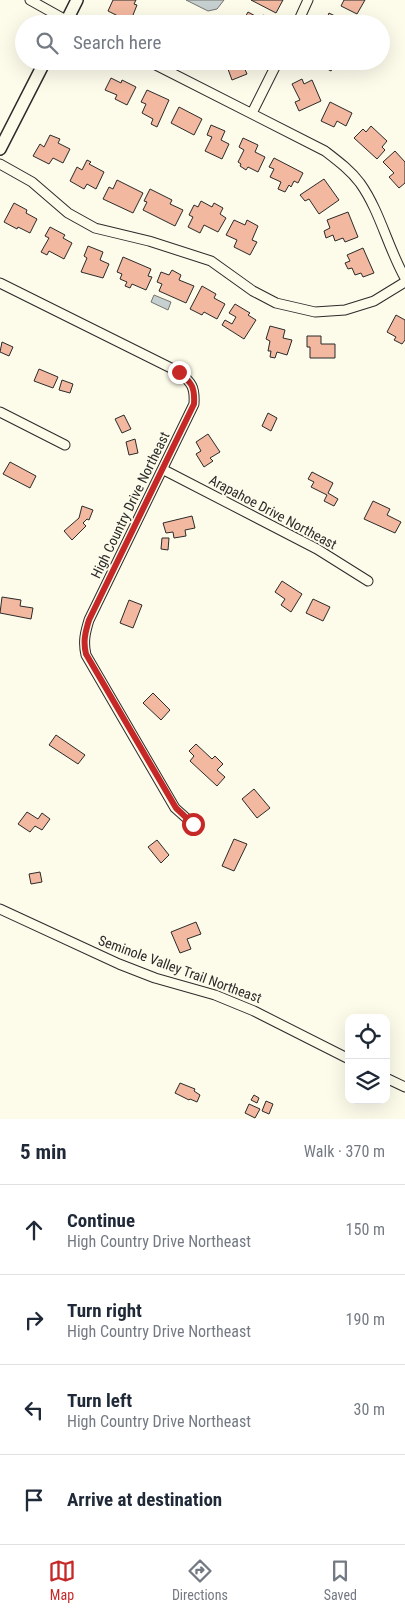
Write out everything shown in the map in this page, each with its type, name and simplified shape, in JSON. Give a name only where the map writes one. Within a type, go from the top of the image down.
[{"type":"street","points":[[30,0],[55,15]]},
{"type":"street","points":[[71,15],[77,0]]},
{"type":"street","points":[[300,15],[308,0]]},
{"type":"street","points":[[0,149],[40,70]]},
{"type":"street","points":[[166,70],[325,152],[345,166],[360,183],[372,203],[395,260],[405,278]]},
{"type":"street","points":[[252,114],[274,70]]},
{"type":"street","points":[[0,164],[32,182],[68,213],[96,228],[148,241],[211,261],[253,291],[276,303],[316,312],[345,310],[374,301],[405,282]]},
{"type":"street","name":"High Country Drive Northeast","points":[[0,283],[179,372],[189,380],[195,390],[194,404],[164,470],[89,620],[84,645],[86,654],[176,808],[193,824]]},
{"type":"street","points":[[0,412],[65,445]]},
{"type":"street","name":"Arapahoe Drive Northeast","points":[[164,470],[317,549],[368,581]]},
{"type":"street","name":"Seminole Valley Trail Northeast","points":[[0,909],[119,964],[155,978],[215,995],[254,1011],[345,1057]]},
{"type":"street","points":[[390,1080],[405,1087]]},
{"type":"shaded area","points":[[186,0],[224,0],[217,9],[208,11]]},
{"type":"shaded area","points":[[154,295],[171,302],[168,310],[151,302]]},
{"type":"building","points":[[113,0],[136,0],[134,4],[137,5],[133,15],[116,15],[108,11]]},
{"type":"building","points":[[251,0],[283,0],[276,13]]},
{"type":"building","points":[[344,0],[365,0],[357,14],[341,6]]},
{"type":"building","points":[[228,70],[245,70],[247,74],[232,80]]},
{"type":"building","points":[[111,78],[121,83],[122,80],[136,87],[127,105],[115,99],[117,95],[105,90]]},
{"type":"building","points":[[302,79],[304,84],[312,80],[321,101],[299,111],[295,102],[300,100],[292,84]]},
{"type":"building","points":[[147,90],[169,100],[157,127],[151,124],[153,119],[142,113],[146,104],[141,102]]},
{"type":"building","points":[[330,102],[352,113],[346,126],[337,121],[334,127],[321,121]]},
{"type":"building","points":[[179,107],[202,119],[194,135],[171,123]]},
{"type":"building","points":[[211,125],[225,131],[221,140],[229,144],[222,159],[205,151],[212,137],[207,135]]},
{"type":"building","points":[[371,126],[387,141],[382,147],[385,150],[377,159],[354,138],[363,129],[366,132]]},
{"type":"building","points":[[50,135],[60,139],[58,143],[70,149],[63,163],[53,158],[49,164],[33,156],[40,144],[44,147]]},
{"type":"building","points":[[243,138],[258,145],[255,152],[265,157],[258,172],[248,167],[246,170],[238,162],[244,150],[239,147]]},
{"type":"building","points":[[395,151],[405,162],[405,183],[399,188],[389,177],[394,173],[383,162]]},
{"type":"building","points":[[274,158],[303,173],[298,183],[294,181],[285,192],[278,189],[281,182],[270,177],[274,169],[269,167]]},
{"type":"building","points":[[87,160],[91,162],[89,164],[104,172],[96,189],[87,184],[84,189],[70,181],[77,167],[82,170]]},
{"type":"building","points":[[324,179],[339,200],[319,214],[309,199],[305,201],[300,195]]},
{"type":"building","points":[[117,180],[143,193],[133,213],[103,199],[109,187],[113,189]]},
{"type":"building","points":[[150,189],[172,200],[170,204],[183,210],[175,226],[143,210],[147,202],[144,201]]},
{"type":"building","points":[[201,201],[212,207],[214,203],[223,208],[220,214],[226,218],[218,232],[204,225],[200,233],[188,227],[193,217],[189,215],[194,205],[198,207]]},
{"type":"building","points":[[14,203],[27,210],[26,213],[37,219],[30,233],[4,222]]},
{"type":"building","points":[[348,212],[358,237],[345,242],[343,238],[335,241],[333,235],[326,238],[324,231],[330,228],[327,220]]},
{"type":"building","points":[[234,220],[245,225],[247,220],[258,226],[252,240],[257,242],[250,255],[234,247],[237,240],[226,235]]},
{"type":"building","points":[[50,227],[65,235],[63,238],[72,243],[64,259],[49,251],[47,255],[41,252],[49,238],[45,236]]},
{"type":"building","points":[[88,246],[103,252],[100,260],[109,264],[103,278],[81,272],[87,258],[84,256]]},
{"type":"building","points":[[363,248],[374,273],[363,277],[361,273],[355,275],[352,268],[348,269],[345,263],[350,261],[347,255]]},
{"type":"building","points":[[123,257],[151,269],[148,276],[152,277],[146,290],[132,284],[130,288],[125,286],[127,282],[120,279],[122,274],[117,272]]},
{"type":"building","points":[[172,270],[181,275],[179,280],[194,286],[186,303],[159,291],[162,284],[157,282],[161,272],[169,275]]},
{"type":"building","points":[[202,286],[216,294],[214,298],[225,304],[217,319],[204,312],[202,315],[190,309]]},
{"type":"building","points":[[235,304],[250,313],[248,315],[256,320],[244,339],[222,325],[225,320],[232,324],[236,317],[229,313]]},
{"type":"building","points":[[396,315],[405,320],[405,340],[402,344],[394,340],[396,337],[387,332]]},
{"type":"building","points":[[270,326],[285,330],[283,338],[292,340],[287,355],[277,352],[275,358],[270,357],[271,351],[268,351],[270,341],[266,339]]},
{"type":"building","points":[[307,336],[321,336],[321,344],[335,344],[335,358],[310,358]]},
{"type":"building","points":[[2,342],[13,347],[9,356],[0,352]]},
{"type":"building","points":[[39,369],[58,377],[53,388],[34,381]]},
{"type":"building","points":[[62,380],[73,384],[70,393],[59,390]]},
{"type":"building","points":[[268,413],[277,418],[271,431],[262,426]]},
{"type":"building","points":[[124,415],[131,429],[122,433],[115,419]]},
{"type":"building","points":[[208,434],[220,452],[210,458],[213,461],[204,467],[196,454],[201,451],[196,442]]},
{"type":"building","points":[[135,439],[138,453],[129,455],[126,442]]},
{"type":"building","points":[[10,462],[36,476],[30,488],[3,474]]},
{"type":"building","points":[[312,472],[333,483],[328,493],[338,499],[334,506],[324,501],[327,495],[311,487],[314,482],[308,479]]},
{"type":"building","points":[[373,501],[390,509],[387,515],[401,522],[395,533],[364,519]]},
{"type":"building","points":[[82,506],[93,510],[89,520],[87,519],[83,523],[86,526],[72,540],[64,531],[79,518]]},
{"type":"building","points":[[192,516],[195,528],[185,530],[186,536],[174,538],[173,532],[166,533],[163,523]]},
{"type":"building","points":[[162,538],[169,538],[168,550],[161,549]]},
{"type":"building","points":[[282,581],[302,594],[291,612],[281,605],[285,599],[275,592]]},
{"type":"building","points":[[2,597],[21,600],[20,606],[33,608],[31,619],[0,613]]},
{"type":"building","points":[[313,599],[330,607],[323,621],[306,613]]},
{"type":"building","points":[[129,600],[142,605],[133,628],[120,623]]},
{"type":"building","points":[[153,693],[170,710],[161,720],[143,703]]},
{"type":"building","points":[[56,735],[85,755],[78,764],[49,745]]},
{"type":"building","points":[[196,744],[212,759],[215,756],[223,764],[217,770],[225,777],[217,786],[190,761],[194,756],[189,751]]},
{"type":"building","points":[[254,789],[270,808],[257,818],[242,799]]},
{"type":"building","points":[[27,812],[38,819],[42,813],[50,819],[42,830],[35,826],[30,832],[18,824]]},
{"type":"building","points":[[234,839],[247,844],[234,871],[222,866]]},
{"type":"building","points":[[157,840],[169,855],[161,863],[148,847]]},
{"type":"building","points":[[40,872],[42,882],[31,884],[29,874]]},
{"type":"building","points":[[196,922],[201,934],[187,939],[191,949],[180,953],[171,932]]},
{"type":"building","points":[[180,1083],[195,1089],[194,1091],[200,1095],[197,1102],[175,1093]]},
{"type":"building","points":[[254,1095],[259,1098],[257,1103],[251,1100]]},
{"type":"building","points":[[266,1101],[273,1104],[269,1114],[262,1111]]},
{"type":"building","points":[[249,1104],[260,1109],[255,1118],[245,1113]]},
{"type":"route","points":[[179,372],[189,380],[195,390],[194,404],[164,470],[89,620],[84,645],[86,654],[176,808],[193,824]]}]
